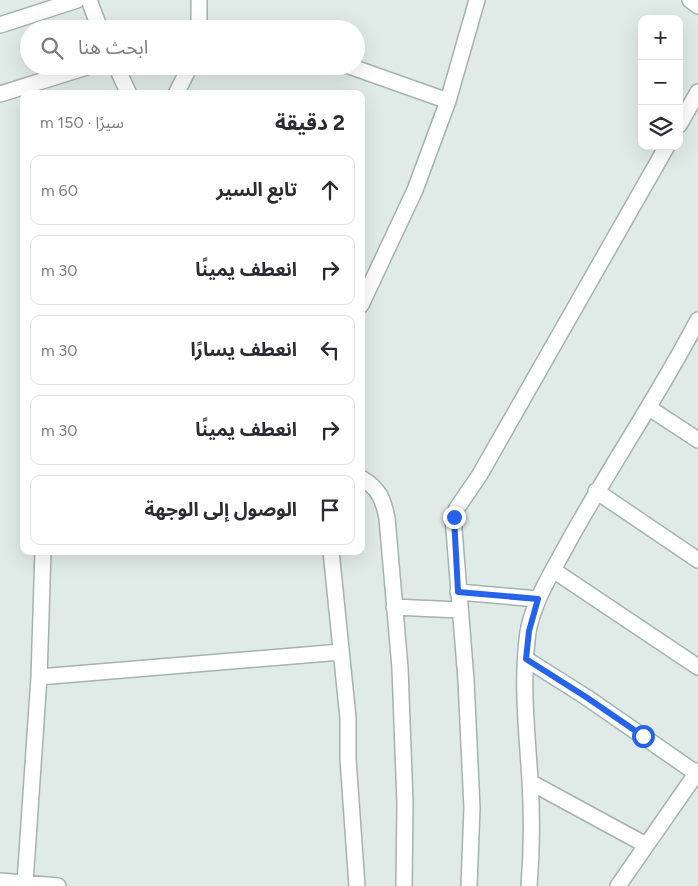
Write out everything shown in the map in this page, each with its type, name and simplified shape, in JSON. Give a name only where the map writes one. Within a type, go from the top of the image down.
[{"type":"street","points":[[0,25],[77,0]]},
{"type":"street","points":[[89,0],[97,20]]},
{"type":"street","points":[[199,0],[199,20]]},
{"type":"street","points":[[365,296],[415,190],[448,102],[477,0]]},
{"type":"street","points":[[365,72],[448,102]]},
{"type":"street","points":[[0,94],[61,75]]},
{"type":"street","points":[[120,75],[128,90]]},
{"type":"street","points":[[178,90],[186,75]]},
{"type":"street","points":[[683,118],[698,92]]},
{"type":"street","points":[[469,886],[472,808],[466,680],[459,610],[454,517],[456,508],[479,476],[665,150]]},
{"type":"street","points":[[529,886],[530,782],[524,703],[529,631],[538,599],[596,492],[649,408],[698,320]]},
{"type":"street","points":[[649,408],[698,440]]},
{"type":"street","points":[[365,480],[374,485],[382,498],[387,518],[400,668],[405,803],[404,886]]},
{"type":"street","points":[[596,492],[698,560]]},
{"type":"street","points":[[25,883],[39,678],[43,555]]},
{"type":"street","points":[[331,555],[348,718],[348,759],[357,886]]},
{"type":"street","points":[[553,570],[698,667]]},
{"type":"street","points":[[458,592],[538,599]]},
{"type":"street","points":[[394,607],[459,610]]},
{"type":"street","points":[[39,678],[341,652]]},
{"type":"street","points":[[526,659],[586,697],[695,779],[618,886]]},
{"type":"street","points":[[530,782],[646,845]]},
{"type":"street","points":[[0,881],[58,886]]},
{"type":"route","points":[[454,517],[458,592],[538,599],[529,631],[526,659],[643,736]]}]
